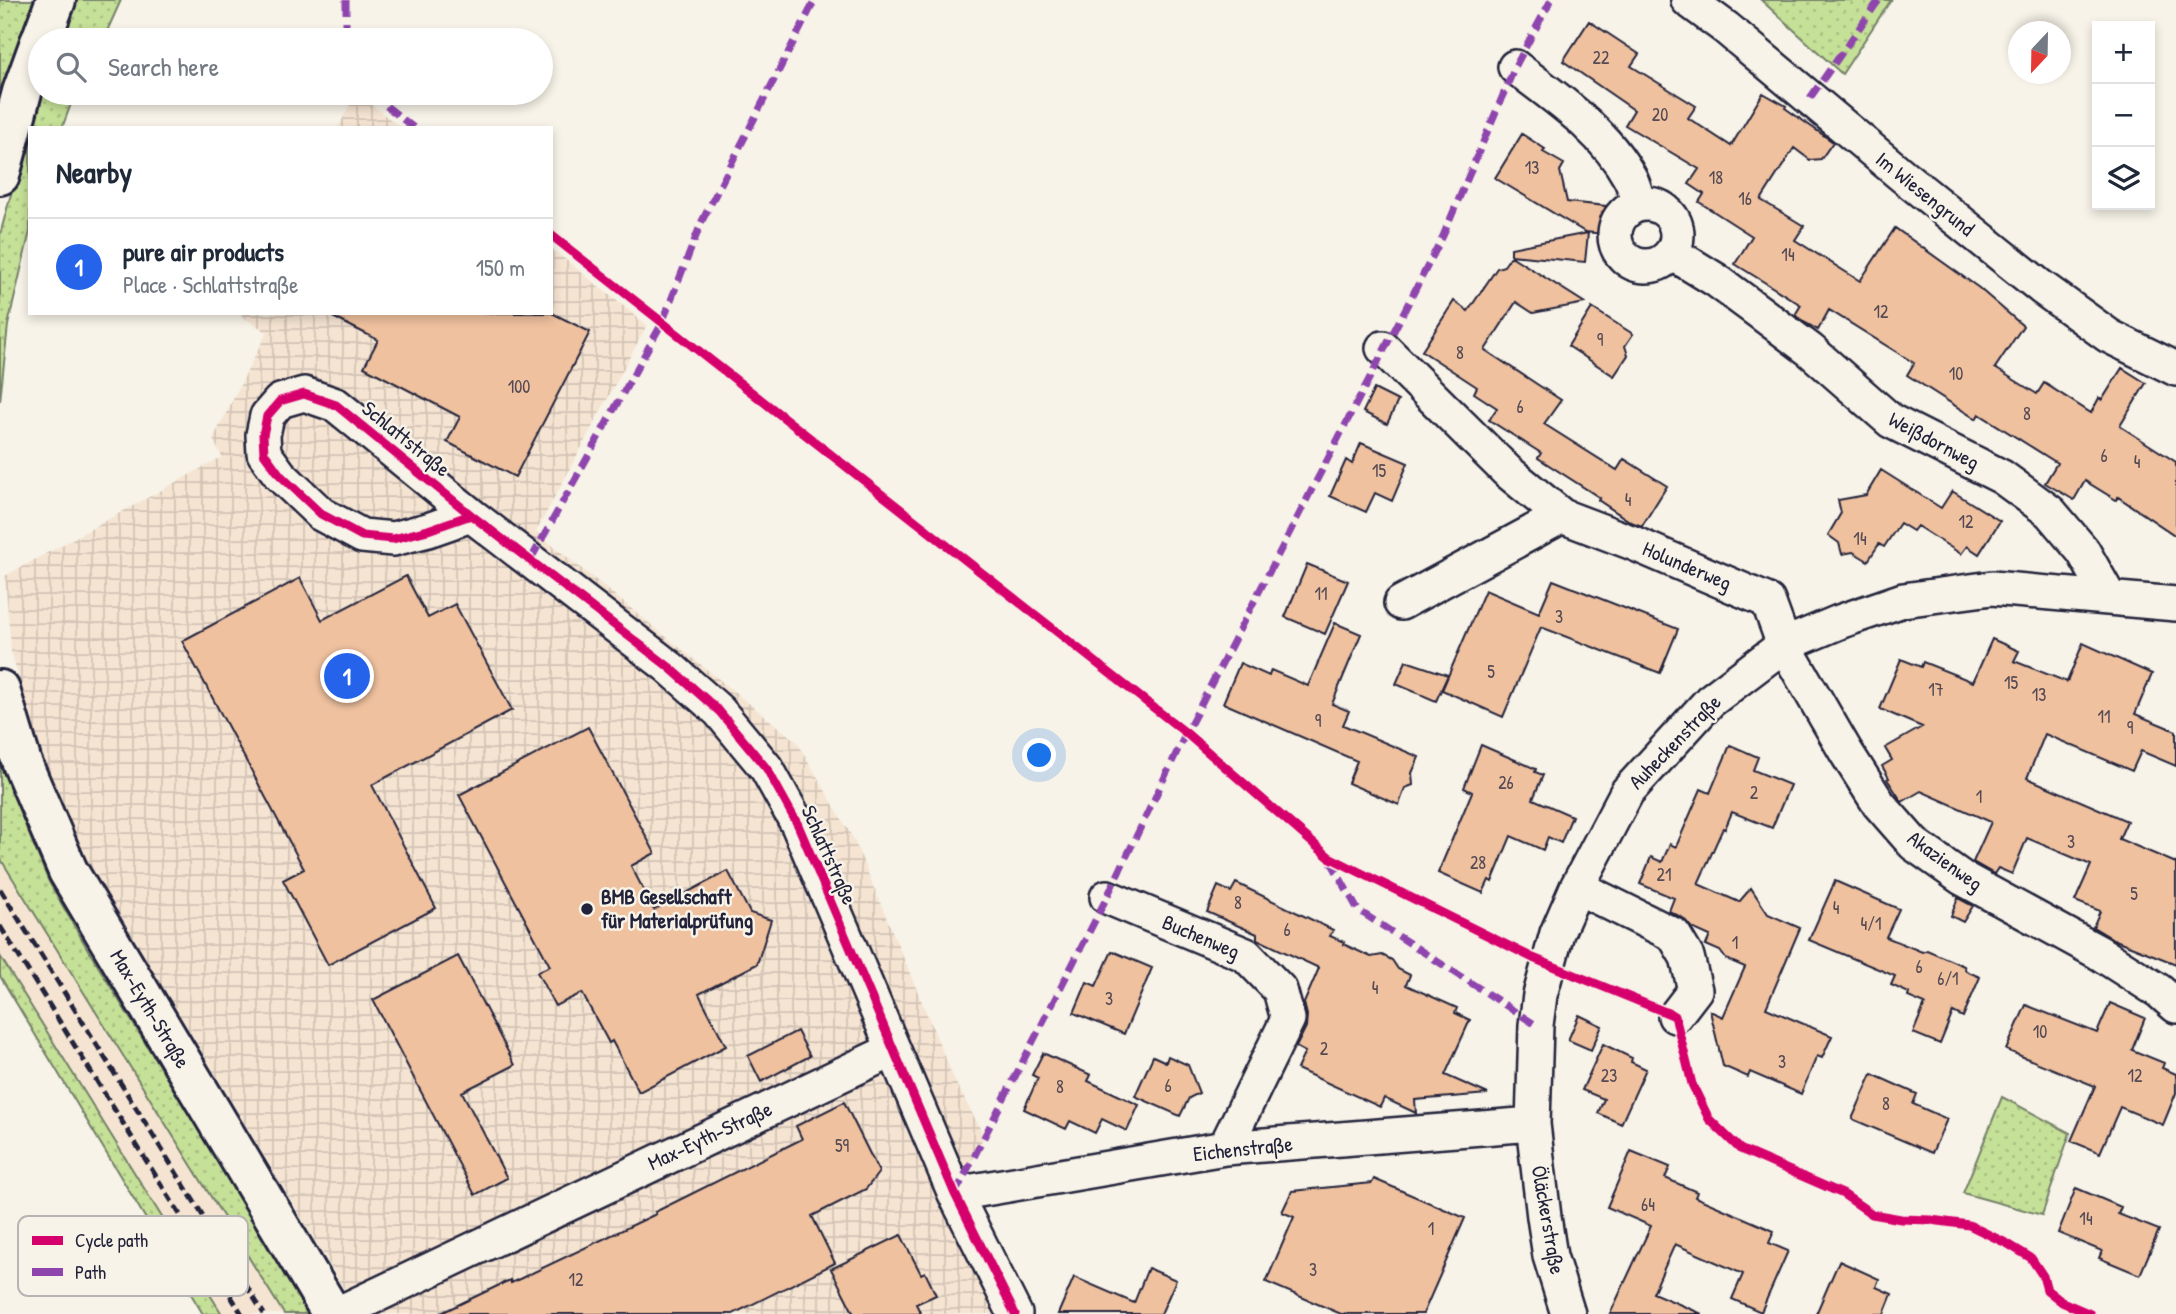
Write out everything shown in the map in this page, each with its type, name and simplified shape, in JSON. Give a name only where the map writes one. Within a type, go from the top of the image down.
[{"type":"street","points":[[46,28],[56,0]]},
{"type":"street","name":"Im Wiesengrund","points":[[1688,0],[1726,28],[2041,287],[2109,336],[2176,369]]},
{"type":"street","points":[[1515,67],[1564,104],[1604,142],[1630,178],[1639,204]]},
{"type":"street","points":[[0,175],[28,76]]},
{"type":"street","points":[[1639,204],[1652,204],[1663,209],[1672,217],[1677,228],[1677,241],[1672,253],[1664,261],[1652,266],[1628,262],[1619,252],[1615,241],[1614,229],[1619,218],[1628,209],[1639,204]]},
{"type":"street","name":"Weißdornweg","points":[[1672,253],[1716,280],[1779,327],[1891,421],[2002,477],[2050,512],[2084,551],[2109,597]]},
{"type":"street","name":"Holunderweg","points":[[1383,348],[1507,471],[1562,516],[1633,543],[1768,601],[1784,646]]},
{"type":"street","name":"Schlattstraße","points":[[471,514],[428,530],[393,538],[362,536],[321,514],[280,475],[264,453],[263,435],[267,416],[280,401],[304,394],[336,405],[471,514],[669,667],[719,711],[767,769],[798,825],[955,1194],[1015,1314]]},
{"type":"street","points":[[1402,603],[1562,516]]},
{"type":"street","name":"Auheckenstraße","points":[[1534,1124],[1536,1025],[1540,995],[1557,933],[1577,887],[1627,792],[1710,701],[1784,646],[1839,622],[1903,600],[1992,588],[2176,604]]},
{"type":"street","name":"Akazienweg","points":[[1784,646],[1879,804],[1914,844],[1962,878],[2098,952],[2159,991],[2176,1006]]},
{"type":"street","name":"Max-Eyth-Straße","points":[[0,690],[22,763],[68,871],[332,1314]]},
{"type":"street","points":[[1577,887],[1674,934],[1686,957],[1695,990],[1675,1016]]},
{"type":"street","name":"Buchenweg","points":[[1107,897],[1246,956],[1280,990],[1288,1019],[1225,1148]]},
{"type":"street","name":"Max-Eyth-Straße","points":[[337,1314],[893,1051]]},
{"type":"street","name":"Eichenstraße","points":[[955,1194],[1225,1148],[1534,1124]]},
{"type":"street","name":"Öläckerstraße","points":[[1534,1124],[1550,1256],[1568,1314]]},
{"type":"shaded area","points":[[350,105],[372,105],[398,126],[339,126]]},
{"type":"shaded area","points":[[553,250],[647,325],[536,532],[797,742],[854,840],[955,1081],[984,1136],[955,1194],[1015,1314],[359,1314],[86,859],[41,753],[11,651],[5,576],[222,457],[213,439],[267,332],[241,316],[553,315]]},
{"type":"shaded area","points":[[0,858],[223,1216],[161,1216],[0,956]]},
{"type":"shaded area","points":[[248,1256],[284,1314],[222,1314],[211,1296],[248,1296]]},
{"type":"green space","points":[[0,0],[39,0],[28,28],[0,107]]},
{"type":"green space","points":[[73,0],[121,0],[108,28],[62,28]]},
{"type":"green space","points":[[1761,0],[1891,0],[1842,74]]},
{"type":"green space","points":[[35,105],[71,105],[63,126],[29,126]]},
{"type":"green space","points":[[28,131],[28,240],[8,325],[0,401],[0,235]]},
{"type":"green space","points":[[0,764],[49,882],[311,1314],[284,1314],[248,1256],[248,1216],[223,1216],[0,858]]},
{"type":"green space","points":[[0,956],[161,1216],[144,1216],[0,976]]},
{"type":"green space","points":[[2002,1097],[2070,1133],[2042,1215],[1963,1193]]},
{"type":"green space","points":[[192,1296],[211,1296],[222,1314],[203,1314]]},
{"type":"building","points":[[1589,21],[1639,54],[1631,66],[1696,106],[1688,118],[1731,146],[1763,93],[1786,106],[1785,108],[1833,142],[1821,159],[1810,160],[1794,148],[1761,200],[1804,226],[1795,240],[1860,281],[1895,228],[1979,288],[2023,326],[1995,368],[2037,394],[2044,383],[2091,413],[2122,368],[2146,383],[2120,426],[2176,462],[2176,536],[2118,497],[2116,500],[2085,481],[2074,500],[2045,483],[2057,463],[1979,414],[1976,419],[1907,375],[1914,363],[1829,310],[1818,330],[1806,323],[1795,315],[1801,305],[1735,264],[1752,236],[1699,202],[1704,194],[1689,184],[1699,169],[1625,125],[1634,110],[1563,61]]},
{"type":"building","points":[[1522,134],[1545,149],[1543,152],[1564,164],[1560,171],[1567,202],[1606,206],[1604,234],[1585,232],[1495,178]]},
{"type":"building","points":[[1588,233],[1585,262],[1511,255],[1511,248]]},
{"type":"building","points":[[1511,256],[1585,303],[1533,313],[1516,302],[1485,350],[1561,400],[1544,424],[1617,470],[1624,459],[1667,486],[1642,526],[1631,522],[1598,500],[1600,498],[1538,458],[1541,453],[1489,420],[1497,408],[1474,393],[1477,387],[1422,351],[1454,301],[1468,311],[1497,268],[1504,266]]},
{"type":"building","points":[[1592,308],[1633,334],[1625,346],[1628,355],[1614,376],[1568,346]]},
{"type":"building","points":[[553,314],[590,332],[515,477],[447,442],[460,417],[364,367],[378,340],[329,315]]},
{"type":"building","points":[[1374,389],[1398,401],[1387,424],[1363,412]]},
{"type":"building","points":[[1361,443],[1408,463],[1392,501],[1375,493],[1366,512],[1330,496],[1346,460],[1352,464]]},
{"type":"building","points":[[1881,470],[1941,508],[1952,491],[2000,521],[1979,554],[1967,546],[1961,554],[1917,526],[1913,531],[1900,523],[1884,547],[1879,544],[1868,561],[1853,552],[1842,554],[1839,543],[1828,535],[1841,513],[1838,500],[1866,495]]},
{"type":"building","points":[[1307,564],[1348,581],[1325,634],[1285,617]]},
{"type":"building","points":[[406,576],[428,618],[455,604],[512,710],[372,785],[436,908],[328,965],[283,880],[304,869],[182,641],[300,578],[322,620]]},
{"type":"building","points":[[1553,580],[1678,629],[1660,673],[1541,627],[1503,717],[1442,690],[1485,590],[1539,613]]},
{"type":"building","points":[[1335,623],[1361,634],[1332,704],[1349,711],[1343,725],[1419,757],[1412,773],[1413,785],[1405,788],[1399,805],[1348,783],[1357,761],[1223,703],[1240,663],[1269,676],[1271,670],[1308,686]]},
{"type":"building","points":[[1992,639],[2019,651],[2014,661],[2067,682],[2083,643],[2152,674],[2135,714],[2176,731],[2176,766],[2141,751],[2132,771],[2045,734],[2027,778],[2127,821],[2119,839],[2176,863],[2176,964],[2113,939],[2093,927],[2100,911],[2075,901],[2091,865],[2027,838],[2012,874],[1998,868],[1994,874],[1973,862],[1991,822],[1921,791],[1902,802],[1887,779],[1889,778],[1882,766],[1892,760],[1885,748],[1922,727],[1880,709],[1901,659],[1921,667],[1923,662],[1973,682]]},
{"type":"building","points":[[1406,661],[1448,675],[1436,701],[1396,684]]},
{"type":"building","name":"BMB Gesellschaft für Materialprüfung","points":[[588,727],[655,853],[631,866],[654,910],[728,871],[750,913],[771,920],[757,964],[699,994],[726,1046],[639,1092],[582,993],[555,1006],[537,972],[550,966],[459,795]]},
{"type":"building","points":[[1481,745],[1536,769],[1535,772],[1543,775],[1533,799],[1572,816],[1561,843],[1548,837],[1543,850],[1511,836],[1492,882],[1489,880],[1483,893],[1438,873],[1472,792],[1464,788]]},
{"type":"building","points":[[1730,745],[1758,757],[1753,770],[1790,785],[1772,828],[1732,812],[1698,884],[1739,902],[1751,888],[1768,914],[1800,928],[1766,1008],[1832,1036],[1822,1058],[1817,1056],[1801,1094],[1750,1072],[1748,1077],[1723,1066],[1710,1011],[1723,1017],[1745,967],[1726,959],[1720,951],[1706,945],[1710,936],[1692,928],[1683,918],[1669,911],[1674,898],[1640,884],[1651,857],[1662,862],[1670,844],[1676,847],[1701,789],[1710,793]]},
{"type":"building","points":[[1835,881],[1899,909],[1886,937],[1922,952],[1927,950],[1964,966],[1966,971],[1980,977],[1963,1017],[1953,1012],[1940,1044],[1913,1033],[1925,1004],[1908,997],[1909,993],[1891,985],[1895,976],[1809,940]]},
{"type":"building","points":[[1236,883],[1333,930],[1330,936],[1344,942],[1343,944],[1371,957],[1382,955],[1392,960],[1398,969],[1410,975],[1406,985],[1457,1008],[1455,1013],[1470,1020],[1445,1075],[1488,1094],[1415,1100],[1416,1113],[1384,1098],[1380,1107],[1297,1069],[1305,1052],[1296,1047],[1306,1027],[1304,1003],[1319,968],[1257,939],[1257,934],[1207,912],[1218,886],[1231,892]]},
{"type":"building","points":[[1958,898],[1973,906],[1963,922],[1951,916]]},
{"type":"building","points":[[1112,951],[1152,968],[1124,1034],[1074,1013],[1087,982],[1096,986]]},
{"type":"building","points":[[458,956],[515,1065],[462,1092],[507,1178],[475,1195],[373,1000]]},
{"type":"building","points":[[2110,1003],[2145,1018],[2132,1050],[2164,1063],[2162,1068],[2176,1074],[2176,1093],[2163,1125],[2120,1107],[2100,1153],[2071,1141],[2095,1086],[2006,1050],[2026,1005],[2097,1033]]},
{"type":"building","points":[[1579,1015],[1602,1026],[1591,1050],[1568,1040]]},
{"type":"building","points":[[797,1031],[810,1056],[761,1082],[748,1056]]},
{"type":"building","points":[[1603,1044],[1632,1058],[1631,1062],[1646,1069],[1621,1124],[1598,1113],[1604,1099],[1582,1090]]},
{"type":"building","points":[[1043,1053],[1091,1075],[1088,1081],[1139,1105],[1127,1131],[1102,1119],[1095,1133],[1070,1121],[1066,1129],[1024,1109],[1038,1078],[1032,1075]]},
{"type":"building","points":[[1153,1056],[1166,1062],[1168,1056],[1188,1065],[1199,1093],[1189,1098],[1180,1116],[1135,1096]]},
{"type":"building","points":[[1872,1074],[1917,1094],[1913,1104],[1947,1119],[1932,1153],[1852,1119]]},
{"type":"building","points":[[844,1102],[879,1172],[866,1189],[812,1216],[835,1263],[733,1314],[439,1314],[656,1214],[655,1212],[802,1139],[796,1126]]},
{"type":"building","points":[[1631,1151],[1670,1167],[1665,1178],[1697,1192],[1695,1197],[1774,1231],[1769,1243],[1788,1251],[1761,1312],[1732,1299],[1743,1274],[1675,1244],[1653,1293],[1702,1314],[1610,1314],[1651,1226],[1607,1207]]},
{"type":"building","points":[[1374,1179],[1465,1218],[1423,1314],[1341,1314],[1266,1282],[1294,1217],[1282,1212],[1292,1191],[1372,1183]]},
{"type":"building","points":[[2076,1188],[2121,1207],[2118,1214],[2159,1230],[2140,1275],[2099,1258],[2102,1251],[2058,1233]]},
{"type":"building","points":[[901,1235],[921,1274],[925,1272],[936,1295],[916,1304],[921,1314],[854,1314],[831,1269]]},
{"type":"building","points":[[1839,1261],[1879,1279],[1876,1287],[1892,1294],[1884,1314],[1816,1314]]},
{"type":"building","points":[[1148,1268],[1176,1280],[1161,1314],[1058,1314],[1074,1277],[1134,1303]]},
{"type":"railway","points":[[0,889],[203,1216]]},
{"type":"railway","points":[[0,926],[181,1216]]},
{"type":"railway","points":[[248,1288],[264,1314]]},
{"type":"railway","points":[[231,1296],[242,1314]]},
{"type":"marked path","points":[[346,0],[346,28]]},
{"type":"marked path","points":[[531,559],[662,323],[702,221],[815,0]]},
{"type":"marked path","points":[[955,1194],[1107,897],[1186,733],[1443,236],[1515,67],[1551,0]]},
{"type":"marked path","points":[[1810,98],[1879,0]]},
{"type":"marked path","points":[[385,105],[411,126]]},
{"type":"marked path","points":[[1330,860],[1358,910],[1536,1025]]},
{"type":"cycle path","points":[[553,237],[1186,733],[1329,857],[1533,958],[1675,1016],[1692,1084],[1709,1119],[1740,1149],[1843,1194],[1872,1214],[1969,1225],[2031,1258],[2043,1276],[2047,1290],[2062,1302],[2090,1314]]},
{"type":"cycle path","points":[[471,515],[393,539],[362,536],[321,514],[280,475],[264,453],[263,435],[267,416],[280,401],[304,394],[336,405],[471,515],[669,667],[719,711],[767,769],[798,825],[955,1194],[1015,1314]]},
{"type":"place","name":"pure air products","points":[[347,676]]},
{"type":"place","name":"BMB Gesellschaft für Materialprüfung","points":[[587,909]]}]
